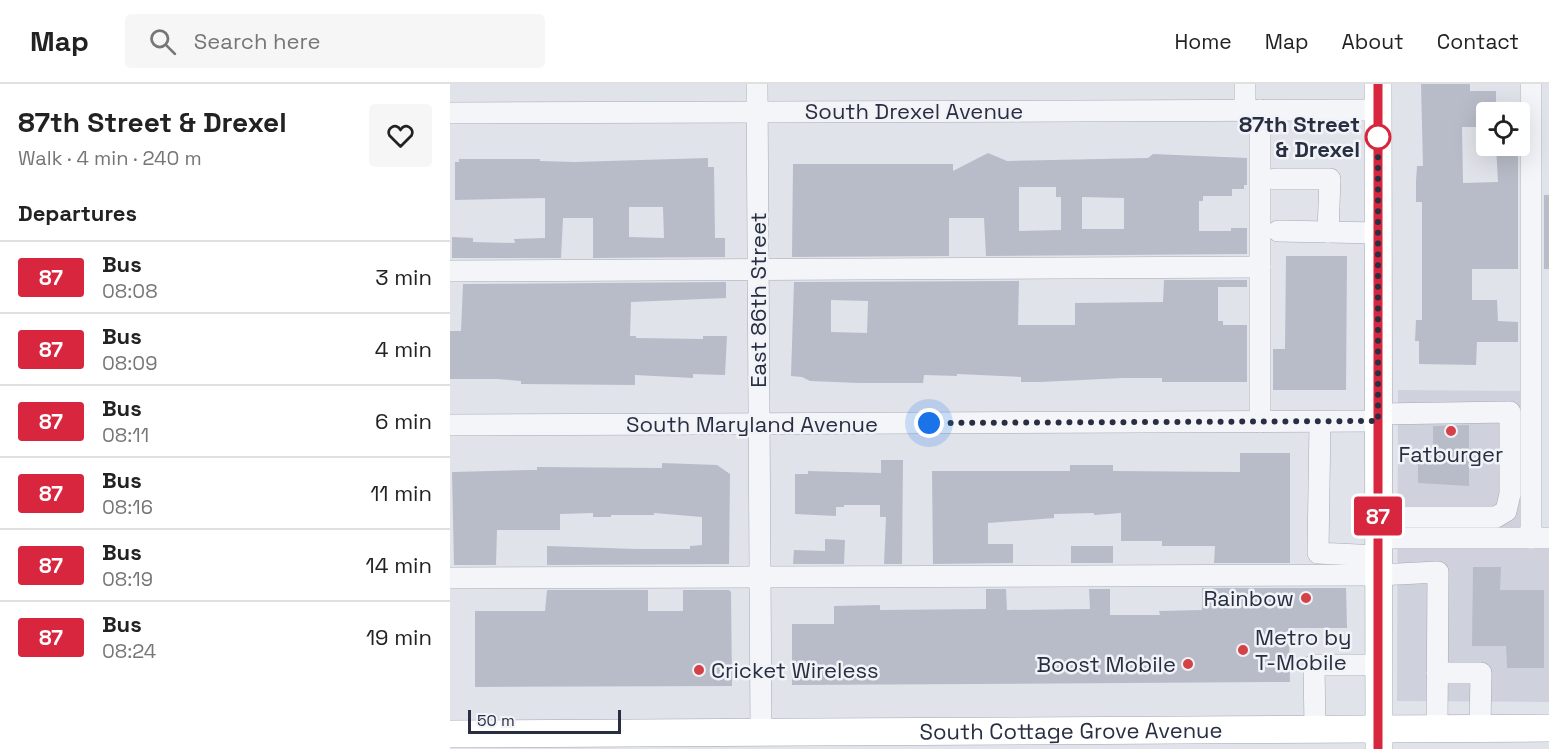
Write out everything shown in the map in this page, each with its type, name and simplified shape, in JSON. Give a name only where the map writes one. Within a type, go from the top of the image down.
[{"type":"main road","points":[[1378,97],[1378,738]]},
{"type":"main road","name":"South Cottage Grove Avenue","points":[[450,734],[1315,728],[1378,738],[1437,728],[1549,728]]},
{"type":"street","name":"East 86th Street","points":[[757,84],[761,732]]},
{"type":"street","points":[[1245,84],[1253,110],[1260,267],[1260,422]]},
{"type":"street","points":[[450,578],[760,577],[1540,538],[1531,84]]},
{"type":"street","name":"South Drexel Avenue","points":[[450,113],[1253,110],[1378,97]]},
{"type":"street","points":[[1275,179],[1330,179],[1328,232]]},
{"type":"street","points":[[1278,231],[1378,233]]},
{"type":"street","points":[[450,271],[1260,267]]},
{"type":"street","name":"South Maryland Avenue","points":[[450,425],[1320,422],[1510,412],[1510,494],[1506,511],[1496,517],[1378,546]]},
{"type":"street","points":[[1320,422],[1318,553],[1378,546],[1438,572],[1437,728]]},
{"type":"street","points":[[1315,728],[1314,664],[1378,665]]},
{"type":"street","points":[[1437,673],[1481,673],[1480,728]]},
{"type":"shaded area","points":[[1398,390],[1523,391],[1522,549],[1549,549],[1549,702],[1397,701]]},
{"type":"building","points":[[1421,84],[1470,84],[1470,91],[1496,91],[1496,102],[1476,102],[1476,127],[1462,127],[1463,183],[1498,182],[1497,156],[1518,156],[1518,269],[1472,269],[1472,300],[1497,300],[1498,321],[1518,322],[1518,342],[1477,342],[1476,365],[1419,364],[1419,341],[1415,341],[1416,320],[1422,320],[1422,202],[1416,202],[1416,181],[1417,166],[1423,166]]},
{"type":"building","points":[[988,153],[1007,161],[1148,158],[1153,154],[1247,158],[1247,185],[1244,185],[1244,189],[1232,189],[1232,196],[1203,196],[1203,201],[1199,201],[1199,231],[1231,231],[1231,228],[1247,228],[1247,254],[986,256],[984,218],[949,218],[949,256],[792,257],[793,164],[953,164],[953,171]],"holes":[[[1019,187],[1056,187],[1056,197],[1061,197],[1061,230],[1019,231]],[[1082,197],[1124,198],[1124,229],[1082,229]]]},
{"type":"building","points":[[708,158],[708,167],[714,167],[715,238],[725,238],[725,257],[593,258],[593,218],[563,218],[561,258],[452,258],[452,237],[473,238],[473,242],[515,243],[514,239],[545,238],[545,198],[455,200],[455,162],[459,162],[459,159],[540,159],[540,161]],"holes":[[[629,207],[663,207],[664,238],[629,237]]]},
{"type":"building","points":[[1544,195],[1549,195],[1549,269],[1544,269]]},
{"type":"building","points":[[1286,256],[1347,256],[1346,390],[1273,390],[1273,349],[1285,349]]},
{"type":"building","points":[[1164,280],[1247,280],[1247,287],[1218,287],[1218,321],[1223,321],[1223,325],[1247,325],[1247,382],[1162,382],[1162,378],[1123,378],[1021,382],[1021,377],[957,374],[957,376],[924,375],[923,383],[859,383],[810,381],[802,377],[791,376],[794,282],[1019,281],[1018,325],[1075,325],[1075,303],[1163,302]],"holes":[[[831,300],[868,301],[867,333],[831,332]]]},
{"type":"building","points":[[726,282],[726,298],[631,302],[630,336],[703,339],[703,336],[727,336],[725,375],[693,374],[693,378],[635,375],[635,385],[521,384],[521,381],[497,379],[450,379],[450,331],[461,331],[463,284]]},
{"type":"building","name":"Fatburger","points":[[1469,425],[1469,486],[1418,483],[1418,460],[1433,460],[1433,426]]},
{"type":"building","points":[[1240,453],[1290,453],[1290,563],[1214,563],[1215,546],[1162,546],[1162,541],[1121,541],[1121,513],[1094,515],[1094,513],[1054,514],[1054,518],[988,523],[988,544],[1013,544],[1013,563],[933,564],[932,471],[1070,471],[1070,465],[1113,465],[1113,471],[1240,472]]},
{"type":"building","points":[[881,460],[903,460],[902,564],[884,564],[886,517],[880,517],[880,505],[836,507],[836,516],[795,514],[795,474],[808,474],[808,471],[881,473]]},
{"type":"building","points":[[662,463],[717,465],[730,474],[729,564],[547,565],[547,546],[690,549],[690,546],[702,545],[702,517],[654,513],[654,515],[593,517],[593,513],[560,514],[560,530],[497,530],[496,565],[454,565],[452,472],[537,470],[537,467],[662,468]]},
{"type":"building","points":[[825,539],[845,540],[844,564],[793,564],[794,550],[825,551]]},
{"type":"building","points":[[1071,546],[1113,546],[1113,563],[1071,563]]},
{"type":"building","points":[[1473,567],[1501,567],[1500,590],[1544,590],[1544,668],[1507,668],[1506,646],[1472,646]]},
{"type":"building","points":[[1202,588],[1346,588],[1347,628],[1289,628],[1290,682],[792,685],[792,624],[834,624],[834,606],[880,605],[880,610],[986,609],[986,589],[1006,589],[1007,610],[1090,609],[1089,589],[1110,589],[1110,615],[1160,615],[1159,611],[1202,610]]},
{"type":"building","points":[[547,590],[648,590],[648,611],[683,611],[683,590],[729,590],[731,592],[732,686],[475,687],[475,611],[545,611]]},
{"type":"bus line","name":"87","points":[[1378,84],[1378,749]]},
{"type":"place","name":"87th Street & Drexel","points":[[1378,137]]},
{"type":"place","name":"Fatburger","points":[[1451,431]]},
{"type":"place","name":"Rainbow","points":[[1306,598]]},
{"type":"place","name":"Metro by T-Mobile","points":[[1243,650]]},
{"type":"place","name":"Boost Mobile","points":[[1188,664]]},
{"type":"place","name":"Cricket Wireless","points":[[699,670]]},
{"type":"route","points":[[929,423],[1378,421],[1378,130],[1378,137]]}]
